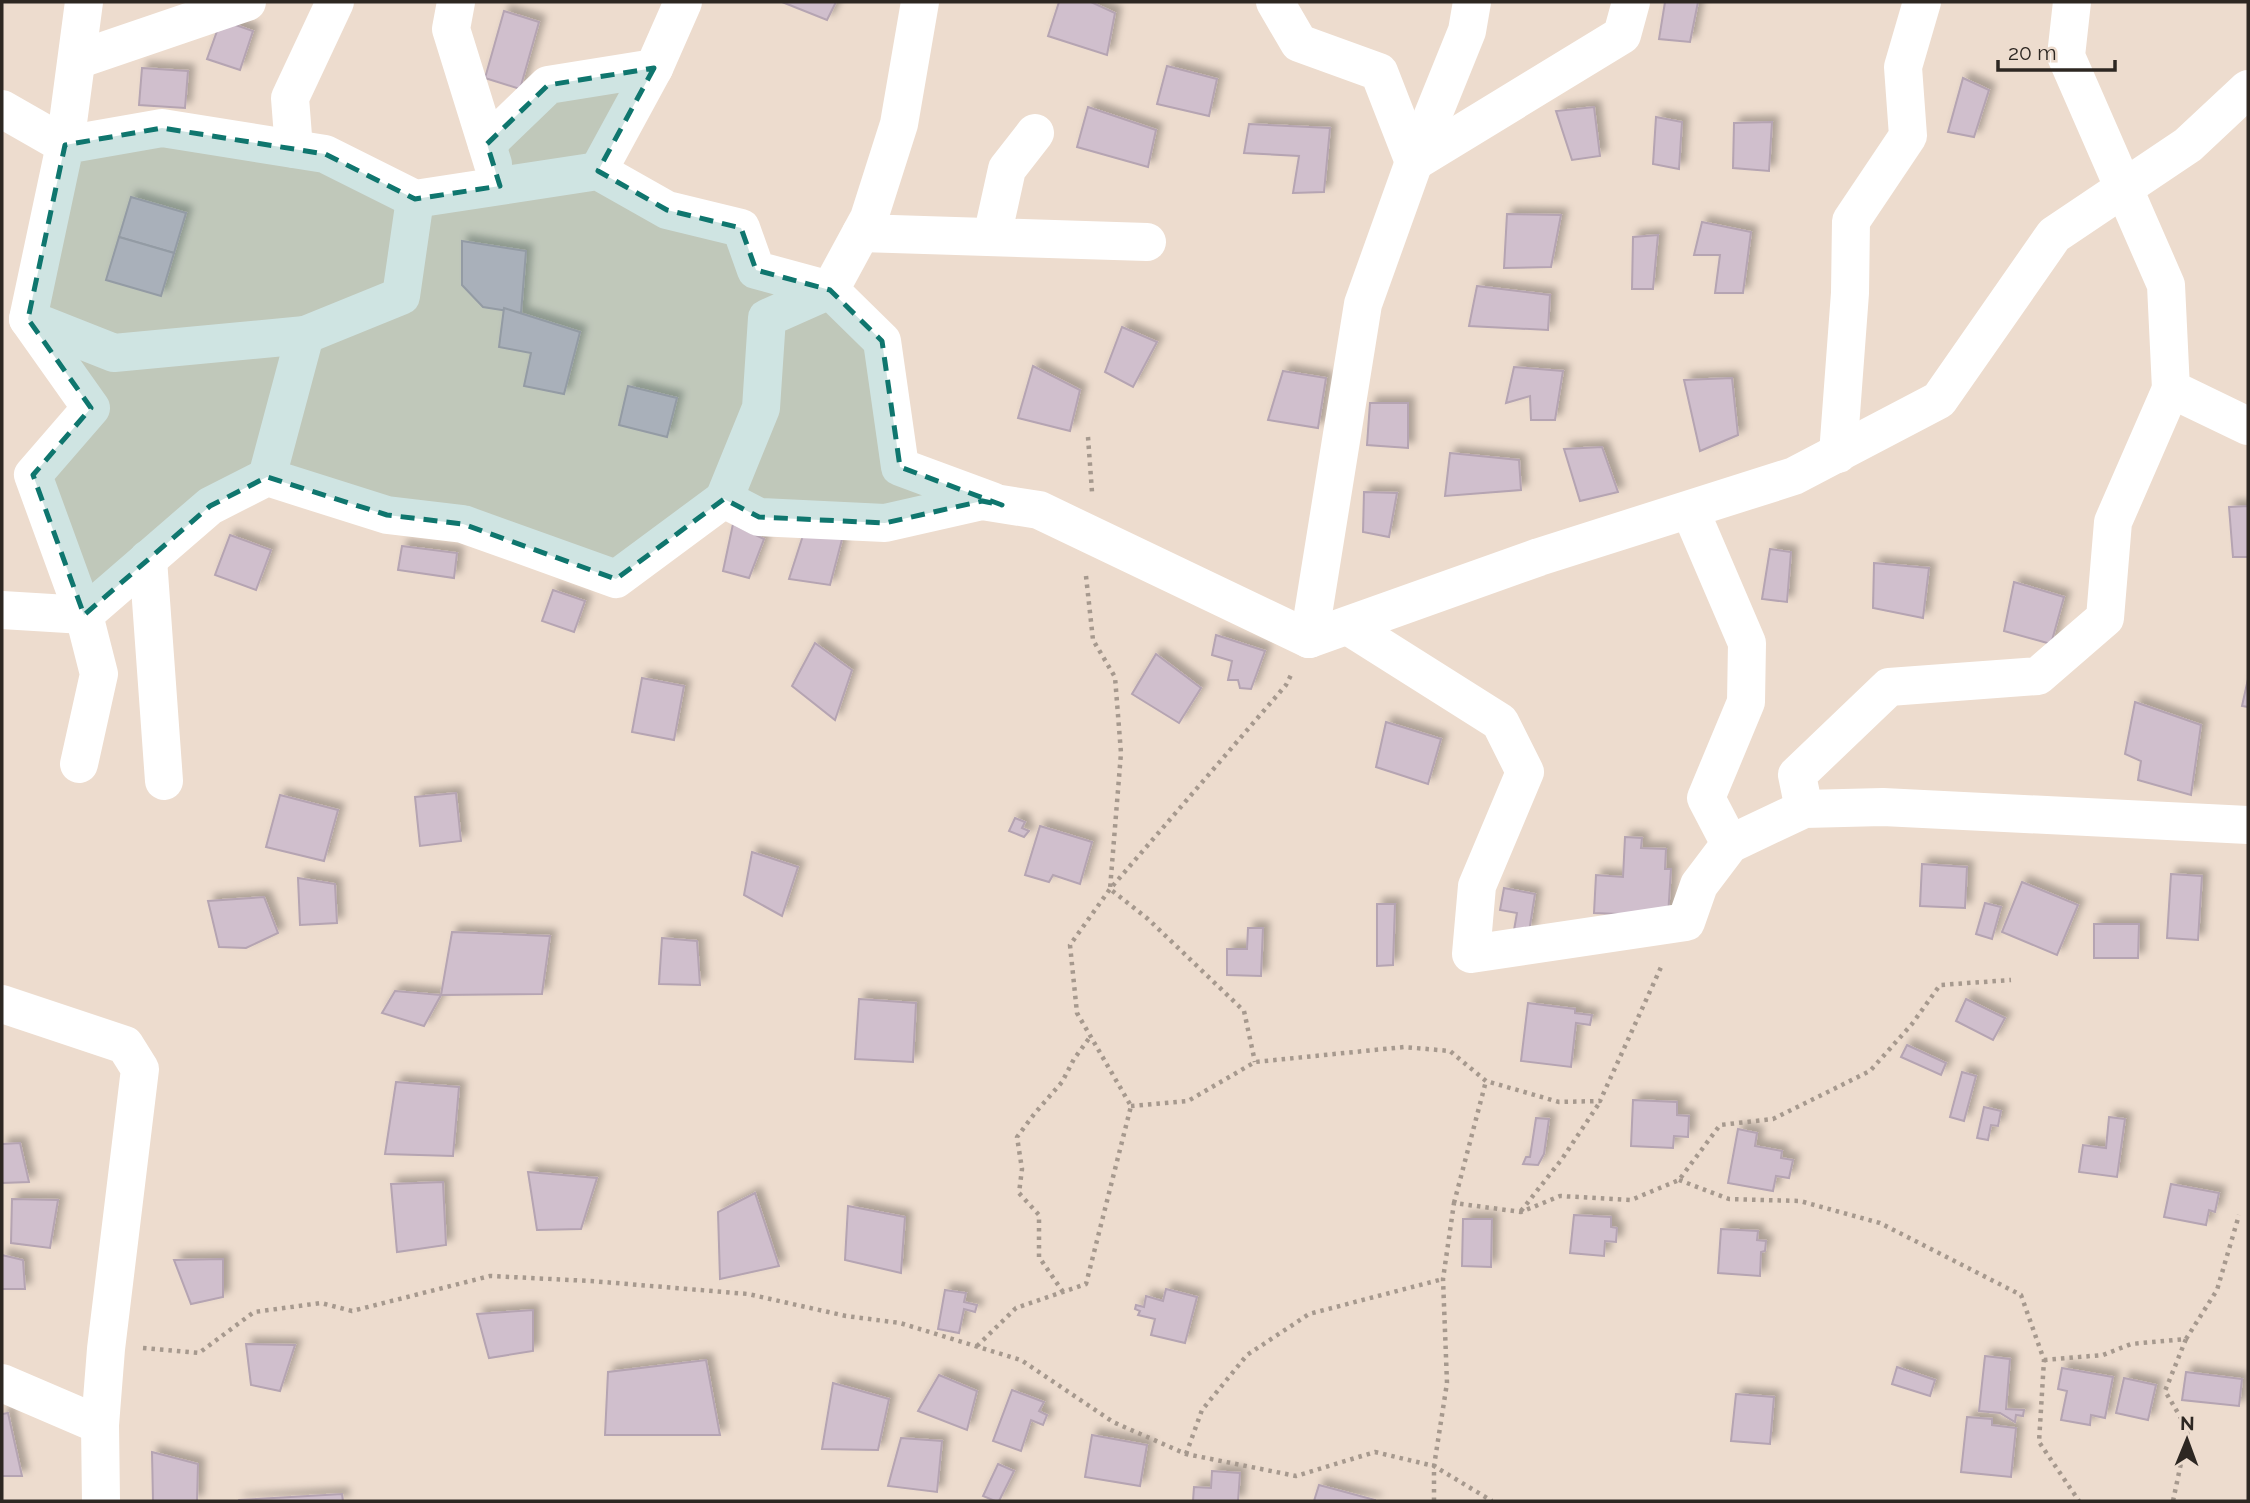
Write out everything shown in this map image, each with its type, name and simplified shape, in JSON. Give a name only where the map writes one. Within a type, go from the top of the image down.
[{"type":"street","points":[[79,764],[99,674],[84,615],[33,475],[91,408],[28,319],[65,145],[84,2]]},
{"type":"street","points":[[77,60],[247,2]]},
{"type":"street","points":[[294,149],[290,98],[335,2]]},
{"type":"street","points":[[456,2],[451,29],[499,186]]},
{"type":"street","points":[[598,171],[654,68],[683,2]]},
{"type":"street","points":[[2,610],[84,615],[210,506],[267,477],[387,515],[463,524],[616,579],[724,499],[761,408],[768,318],[830,290],[869,218],[899,124],[920,2]]},
{"type":"street","points":[[1275,2],[1299,43],[1379,72],[1414,162]]},
{"type":"street","points":[[1310,639],[1363,304],[1414,162],[1466,31],[1472,2]]},
{"type":"street","points":[[1414,162],[1622,34],[1631,2]]},
{"type":"street","points":[[1838,454],[1850,293],[1852,221],[1908,136],[1903,67],[1922,2]]},
{"type":"street","points":[[1804,809],[1797,775],[1888,687],[2038,676],[2105,618],[2113,522],[2171,389],[2166,285],[2066,56],[2072,2]]},
{"type":"street","points":[[487,144],[548,85],[654,68]]},
{"type":"street","points":[[724,499],[759,517],[885,523],[982,501],[1039,510],[1310,639],[1539,557],[1794,476],[1939,400],[2054,235],[2188,145],[2248,89]]},
{"type":"street","points":[[2,109],[65,145],[162,128],[325,154],[415,199],[598,171],[667,210],[741,228],[756,270],[830,290],[882,341],[900,467],[1002,505]]},
{"type":"street","points":[[992,237],[1007,169],[1035,133]]},
{"type":"street","points":[[28,319],[114,353],[305,335],[401,296],[415,199]]},
{"type":"street","points":[[860,233],[1147,242]]},
{"type":"street","points":[[267,477],[305,335]]},
{"type":"street","points":[[2171,389],[2248,426]]},
{"type":"street","points":[[1690,510],[1747,643],[1746,702],[1706,798],[1730,844]]},
{"type":"street","points":[[148,559],[164,781]]},
{"type":"street","points":[[1348,626],[1500,722],[1525,772],[1477,886],[1471,954],[1686,922],[1699,886],[1730,844],[1804,809],[1883,807],[2248,825]]},
{"type":"street","points":[[2,1004],[125,1045],[140,1069],[106,1349],[100,1425],[101,1501]]},
{"type":"street","points":[[2,1383],[100,1425]]},
{"type":"path","points":[[1088,437],[1093,536],[1085,569],[1093,640],[1115,677],[1121,752],[1110,889]]},
{"type":"path","points":[[976,1347],[1016,1308],[1086,1284],[1131,1106],[1077,1013],[1070,945],[1110,889],[1286,685],[1310,639]]},
{"type":"path","points":[[1110,889],[1148,919],[1244,1011],[1255,1062]]},
{"type":"path","points":[[1521,1212],[1562,1159],[1600,1101],[1654,978],[1686,922]]},
{"type":"path","points":[[1454,1203],[1521,1212],[1560,1196],[1631,1200],[1679,1180],[1720,1125],[1773,1119],[1870,1071],[1912,1024],[1940,985],[2011,980]]},
{"type":"path","points":[[1063,1292],[1039,1257],[1040,1214],[1018,1193],[1022,1169],[1017,1138],[1062,1082],[1090,1037]]},
{"type":"path","points":[[1131,1106],[1188,1101],[1255,1062],[1404,1047],[1450,1051],[1486,1081],[1559,1102],[1600,1101]]},
{"type":"path","points":[[1434,1501],[1434,1466],[1447,1383],[1443,1279],[1454,1203],[1486,1081]]},
{"type":"path","points":[[1679,1180],[1729,1199],[1800,1200],[1880,1223],[2021,1295],[2045,1360],[2039,1442],[2079,1501]]},
{"type":"path","points":[[2173,1501],[2188,1430],[2165,1391],[2186,1339],[2217,1290],[2239,1215]]},
{"type":"path","points":[[106,1349],[147,1348],[199,1353],[254,1312],[321,1303],[352,1311],[490,1276],[748,1294],[846,1316],[900,1323],[1021,1360],[1113,1422],[1186,1454],[1296,1476],[1375,1452],[1434,1466],[1492,1501]]},
{"type":"path","points":[[1186,1454],[1202,1410],[1247,1355],[1309,1314],[1443,1279]]},
{"type":"path","points":[[2045,1360],[2103,1355],[2131,1344],[2186,1339]]},
{"type":"highlighted area","points":[[654,68],[598,171],[667,210],[741,228],[756,270],[830,290],[882,341],[900,467],[1002,505],[982,501],[885,523],[759,517],[724,499],[616,579],[463,524],[387,515],[267,477],[210,506],[84,615],[33,475],[91,408],[28,319],[65,145],[162,128],[325,154],[415,199],[500,186],[487,144],[548,85]]},
{"type":"building","points":[[782,2],[836,2],[827,20]]},
{"type":"building","points":[[1059,2],[1091,2],[1115,13],[1107,55],[1048,36]]},
{"type":"building","points":[[1665,2],[1698,2],[1690,42],[1659,39]]},
{"type":"building","points":[[504,11],[539,22],[520,89],[485,78]]},
{"type":"building","points":[[221,20],[253,31],[240,70],[207,59]]},
{"type":"building","points":[[1167,66],[1217,79],[1209,116],[1157,104]]},
{"type":"building","points":[[142,68],[188,71],[185,108],[139,105]]},
{"type":"building","points":[[1963,78],[1989,90],[1974,137],[1948,132]]},
{"type":"building","points":[[1088,107],[1156,130],[1148,167],[1077,147]]},
{"type":"building","points":[[1594,107],[1600,156],[1572,160],[1556,111]]},
{"type":"building","points":[[1656,117],[1682,122],[1679,169],[1653,164]]},
{"type":"building","points":[[1772,122],[1769,171],[1733,168],[1734,123]]},
{"type":"building","points":[[1249,124],[1330,128],[1324,192],[1293,193],[1299,156],[1244,153]]},
{"type":"building","points":[[131,197],[186,213],[174,253],[119,237]]},
{"type":"building","points":[[1507,214],[1561,215],[1551,267],[1504,268]]},
{"type":"building","points":[[1702,222],[1751,232],[1743,293],[1715,293],[1720,255],[1694,255]]},
{"type":"building","points":[[1658,235],[1653,289],[1632,289],[1633,237]]},
{"type":"building","points":[[119,237],[174,253],[161,296],[106,280]]},
{"type":"building","points":[[462,241],[526,251],[521,313],[483,307],[462,285]]},
{"type":"building","points":[[1477,286],[1550,295],[1548,330],[1469,326]]},
{"type":"building","points":[[504,308],[580,332],[564,394],[524,386],[531,353],[499,347]]},
{"type":"building","points":[[1122,327],[1157,342],[1133,387],[1105,372]]},
{"type":"building","points":[[1033,366],[1080,390],[1070,431],[1018,418]]},
{"type":"building","points":[[1514,367],[1563,371],[1555,420],[1531,420],[1530,396],[1506,403]]},
{"type":"building","points":[[1283,371],[1326,378],[1318,428],[1268,420]]},
{"type":"building","points":[[1732,378],[1738,435],[1700,451],[1684,380]]},
{"type":"building","points":[[628,386],[677,398],[667,437],[619,425]]},
{"type":"building","points":[[1370,403],[1408,403],[1408,448],[1367,445]]},
{"type":"building","points":[[1602,447],[1618,492],[1580,501],[1564,449]]},
{"type":"building","points":[[1450,453],[1519,460],[1521,490],[1445,496]]},
{"type":"building","points":[[1364,492],[1397,493],[1389,537],[1363,532]]},
{"type":"building","points":[[2248,506],[2248,557],[2233,557],[2229,507]]},
{"type":"building","points":[[807,523],[845,528],[830,585],[789,579]]},
{"type":"building","points":[[733,524],[764,539],[749,578],[723,571]]},
{"type":"building","points":[[230,535],[271,550],[256,590],[215,575]]},
{"type":"building","points":[[402,546],[457,553],[454,578],[398,570]]},
{"type":"building","points":[[1770,549],[1791,552],[1787,602],[1762,599]]},
{"type":"building","points":[[1874,563],[1929,568],[1923,618],[1873,608]]},
{"type":"building","points":[[2014,582],[2064,597],[2051,644],[2004,631]]},
{"type":"building","points":[[553,590],[585,601],[574,632],[542,621]]},
{"type":"building","points":[[1216,635],[1265,651],[1251,689],[1240,688],[1238,680],[1228,680],[1232,661],[1212,655]]},
{"type":"building","points":[[815,643],[852,670],[835,720],[792,686]]},
{"type":"building","points":[[1156,654],[1201,688],[1179,723],[1132,694]]},
{"type":"building","points":[[642,678],[684,686],[674,740],[632,732]]},
{"type":"building","points":[[2248,679],[2248,707],[2242,706]]},
{"type":"building","points":[[2135,702],[2201,725],[2191,795],[2138,780],[2141,761],[2125,754]]},
{"type":"building","points":[[1386,722],[1441,739],[1428,784],[1376,767]]},
{"type":"building","points":[[456,793],[461,841],[420,846],[415,797]]},
{"type":"building","points":[[280,795],[338,810],[324,861],[266,847]]},
{"type":"building","points":[[1015,818],[1025,822],[1022,828],[1029,831],[1024,837],[1009,831]]},
{"type":"building","points":[[1040,826],[1092,842],[1080,884],[1053,875],[1049,882],[1025,875]]},
{"type":"building","points":[[1625,837],[1642,838],[1641,848],[1666,849],[1665,869],[1671,869],[1668,916],[1594,913],[1596,875],[1623,877]]},
{"type":"building","points":[[752,852],[798,867],[782,916],[744,895]]},
{"type":"building","points":[[1922,864],[1967,867],[1965,908],[1920,906]]},
{"type":"building","points":[[2171,874],[2202,876],[2198,940],[2167,938]]},
{"type":"building","points":[[298,878],[335,884],[337,923],[300,925]]},
{"type":"building","points":[[2022,882],[2078,905],[2057,955],[2002,932]]},
{"type":"building","points":[[1504,888],[1535,894],[1529,932],[1514,930],[1517,913],[1500,910]]},
{"type":"building","points":[[264,897],[278,933],[246,948],[219,947],[208,901]]},
{"type":"building","points":[[1985,903],[2001,907],[1992,939],[1976,934]]},
{"type":"building","points":[[1377,904],[1395,904],[1393,965],[1377,966]]},
{"type":"building","points":[[2094,924],[2139,924],[2138,958],[2094,958]]},
{"type":"building","points":[[1248,928],[1263,928],[1261,976],[1227,975],[1227,949],[1247,949]]},
{"type":"building","points":[[452,932],[550,936],[542,994],[441,995]]},
{"type":"building","points":[[662,938],[697,941],[700,985],[659,984]]},
{"type":"building","points":[[395,991],[441,995],[424,1026],[382,1013]]},
{"type":"building","points":[[859,999],[916,1003],[913,1062],[855,1059]]},
{"type":"building","points":[[1966,999],[2005,1018],[1993,1040],[1956,1021]]},
{"type":"building","points":[[1528,1003],[1575,1009],[1575,1013],[1592,1015],[1590,1025],[1576,1023],[1571,1067],[1521,1061]]},
{"type":"building","points":[[1907,1045],[1946,1063],[1941,1075],[1901,1057]]},
{"type":"building","points":[[1962,1072],[1976,1076],[1964,1121],[1950,1117]]},
{"type":"building","points":[[396,1082],[459,1087],[453,1156],[385,1154]]},
{"type":"building","points":[[1633,1100],[1677,1102],[1677,1115],[1689,1116],[1688,1137],[1674,1136],[1673,1148],[1631,1146]]},
{"type":"building","points":[[1984,1107],[2001,1111],[1998,1126],[1991,1125],[1988,1140],[1977,1138]]},
{"type":"building","points":[[2109,1117],[2125,1119],[2117,1177],[2079,1172],[2083,1145],[2106,1148]]},
{"type":"building","points":[[1536,1118],[1549,1119],[1544,1154],[1538,1165],[1523,1164],[1526,1157],[1530,1157]]},
{"type":"building","points":[[1738,1129],[1757,1133],[1755,1146],[1782,1151],[1781,1158],[1793,1160],[1789,1178],[1776,1176],[1773,1191],[1728,1183]]},
{"type":"building","points":[[20,1143],[29,1182],[2,1183],[2,1144]]},
{"type":"building","points":[[528,1172],[597,1178],[581,1229],[537,1230]]},
{"type":"building","points":[[443,1182],[446,1245],[397,1252],[391,1184]]},
{"type":"building","points":[[2171,1184],[2219,1193],[2215,1212],[2209,1210],[2206,1225],[2164,1217]]},
{"type":"building","points":[[755,1193],[779,1266],[720,1279],[718,1212]]},
{"type":"building","points":[[12,1199],[58,1200],[50,1248],[11,1243]]},
{"type":"building","points":[[848,1206],[905,1217],[901,1273],[845,1260]]},
{"type":"building","points":[[1574,1215],[1611,1217],[1611,1227],[1617,1228],[1616,1242],[1605,1241],[1604,1256],[1570,1253]]},
{"type":"building","points":[[1463,1219],[1492,1219],[1491,1267],[1462,1266]]},
{"type":"building","points":[[1721,1229],[1758,1231],[1757,1240],[1766,1241],[1765,1251],[1761,1252],[1760,1276],[1718,1273]]},
{"type":"building","points":[[2,1255],[23,1260],[25,1289],[2,1289]]},
{"type":"building","points":[[223,1259],[223,1297],[191,1304],[174,1260]]},
{"type":"building","points":[[1166,1289],[1197,1297],[1185,1343],[1151,1335],[1155,1319],[1138,1315],[1140,1311],[1135,1309],[1136,1305],[1144,1307],[1146,1296],[1163,1301]]},
{"type":"building","points":[[945,1290],[966,1293],[964,1302],[977,1305],[975,1312],[964,1309],[959,1333],[938,1329]]},
{"type":"building","points":[[533,1310],[533,1351],[489,1358],[477,1314]]},
{"type":"building","points":[[246,1344],[295,1345],[280,1391],[251,1385]]},
{"type":"building","points":[[1985,1356],[2010,1359],[2006,1409],[2024,1410],[2023,1416],[2016,1415],[2015,1422],[2000,1413],[1979,1411]]},
{"type":"building","points":[[706,1360],[720,1435],[605,1435],[608,1372]]},
{"type":"building","points":[[1897,1367],[1935,1380],[1930,1396],[1892,1384]]},
{"type":"building","points":[[2062,1368],[2113,1377],[2105,1418],[2091,1415],[2090,1425],[2061,1420],[2067,1391],[2058,1389]]},
{"type":"building","points":[[2186,1372],[2242,1379],[2239,1406],[2182,1400]]},
{"type":"building","points":[[939,1375],[977,1391],[967,1430],[918,1411]]},
{"type":"building","points":[[2124,1378],[2156,1385],[2148,1420],[2116,1413]]},
{"type":"building","points":[[833,1383],[889,1399],[878,1450],[822,1449]]},
{"type":"building","points":[[1012,1390],[1044,1402],[1039,1411],[1047,1415],[1043,1425],[1031,1420],[1021,1451],[993,1441]]},
{"type":"building","points":[[1736,1394],[1774,1397],[1770,1444],[1731,1441]]},
{"type":"building","points":[[8,1413],[22,1476],[2,1476],[2,1414]]},
{"type":"building","points":[[1967,1417],[1992,1419],[1992,1425],[2016,1428],[2011,1477],[1961,1472]]},
{"type":"building","points":[[1092,1435],[1147,1445],[1140,1486],[1085,1477]]},
{"type":"building","points":[[901,1438],[942,1441],[937,1492],[888,1486]]},
{"type":"building","points":[[152,1452],[198,1464],[197,1501],[153,1501]]},
{"type":"building","points":[[998,1464],[1014,1471],[999,1501],[995,1501],[983,1496]]},
{"type":"building","points":[[1212,1471],[1240,1473],[1238,1501],[1193,1501],[1194,1487],[1211,1488]]},
{"type":"building","points":[[1319,1485],[1375,1500],[1375,1501],[1314,1501]]},
{"type":"building","points":[[342,1494],[343,1501],[238,1501],[239,1500]]}]
